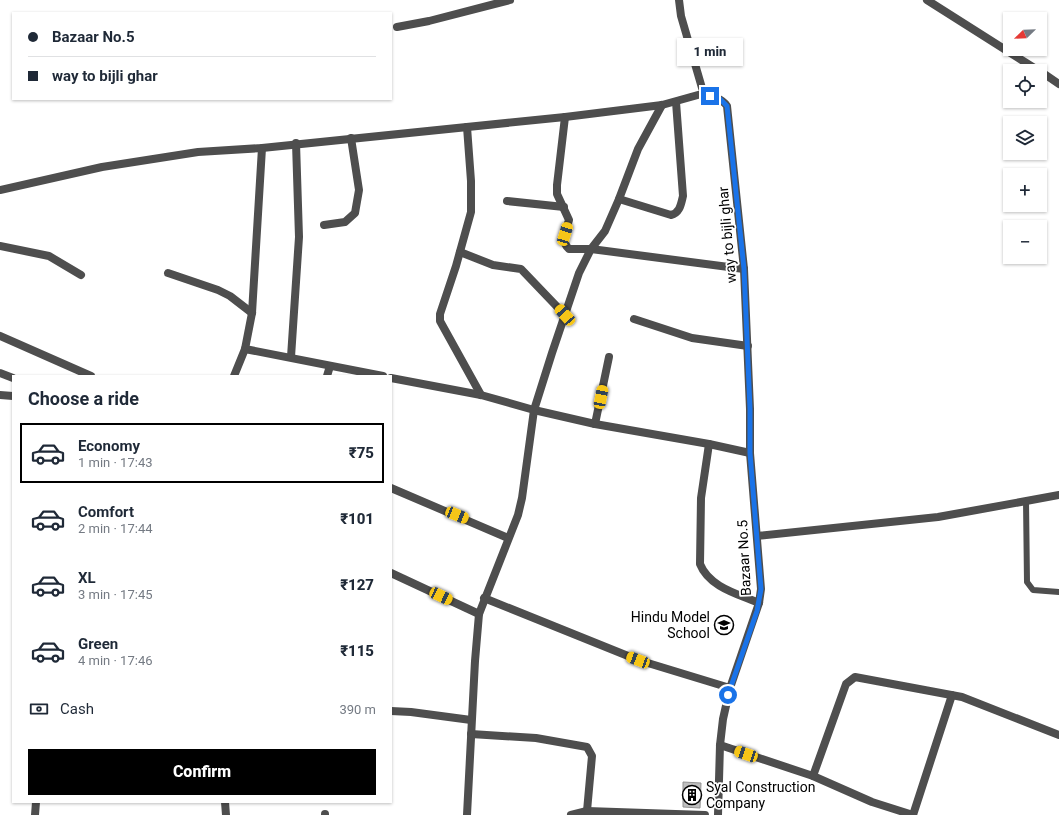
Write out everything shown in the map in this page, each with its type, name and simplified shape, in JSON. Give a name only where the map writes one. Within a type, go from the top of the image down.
[{"type":"street","points":[[397,27],[429,21],[510,0]]},
{"type":"street","points":[[0,190],[55,179],[102,167],[198,152],[262,148],[296,143],[565,117],[676,102],[705,93],[683,23],[679,0]]},
{"type":"street","points":[[926,0],[1029,64]]},
{"type":"street","points":[[1047,76],[1059,84]]},
{"type":"street","name":"way to bijli ghar","points":[[705,93],[720,99],[727,106],[744,269],[752,486]]},
{"type":"street","points":[[620,199],[671,215],[676,214],[679,210],[683,196],[676,102]]},
{"type":"street","points":[[467,815],[479,614],[522,498],[534,410],[579,273],[591,249],[605,231],[620,199],[638,149],[662,104]]},
{"type":"street","points":[[565,117],[556,185],[557,194],[569,220],[564,240],[565,246],[569,249],[591,249],[744,269]]},
{"type":"street","points":[[468,127],[472,200],[471,212],[440,314],[440,320],[481,395]]},
{"type":"street","points":[[324,226],[345,222],[355,212],[359,190],[351,138]]},
{"type":"street","points":[[291,357],[299,237],[296,143]]},
{"type":"street","points":[[234,375],[245,349],[252,313],[262,148]]},
{"type":"street","points":[[506,201],[564,207]]},
{"type":"street","points":[[0,246],[49,256],[81,275]]},
{"type":"street","points":[[460,252],[493,266],[521,268],[565,315]]},
{"type":"street","points":[[168,273],[218,290],[230,296],[252,313]]},
{"type":"street","points":[[634,320],[692,338],[748,346]]},
{"type":"street","points":[[0,336],[89,375]]},
{"type":"street","points":[[245,349],[378,375]]},
{"type":"street","points":[[595,424],[609,357]]},
{"type":"street","points":[[327,375],[330,366]]},
{"type":"street","points":[[0,373],[12,378]]},
{"type":"street","points":[[392,378],[481,395],[534,410],[595,424],[709,444],[750,453]]},
{"type":"street","points":[[0,395],[12,396]]},
{"type":"street","points":[[709,444],[701,498],[700,564],[703,571],[716,584],[759,603]]},
{"type":"street","name":"Bazaar No.5","points":[[718,815],[720,745],[723,719],[730,688],[759,603],[761,589],[752,486]]},
{"type":"street","points":[[392,488],[508,538]]},
{"type":"street","points":[[757,536],[907,521],[1059,496]]},
{"type":"street","points":[[392,573],[479,614]]},
{"type":"street","points":[[484,598],[638,660],[730,688]]},
{"type":"street","points":[[812,776],[846,684],[852,679],[861,677],[879,682],[962,697],[1059,735]]},
{"type":"street","points":[[720,745],[812,776],[872,802],[913,815],[952,695]]},
{"type":"street","points":[[392,711],[472,720]]},
{"type":"street","points":[[471,734],[536,738],[587,746],[592,756],[587,811]]},
{"type":"street","points":[[35,815],[36,803]]},
{"type":"street","points":[[225,803],[226,815]]},
{"type":"street","points":[[571,815],[587,811],[705,815]]},
{"type":"lane","points":[[1026,501],[1027,582],[1033,590],[1059,592]]},
{"type":"building","name":"Syal Construction Company","points":[[683,782],[701,783],[700,808],[683,807]]},
{"type":"place","name":"Hindu Model School","points":[[724,625]]},
{"type":"place","name":"Syal Construction Company","points":[[692,795]]},
{"type":"route","points":[[710,96],[720,99],[727,106],[744,269],[748,346],[750,453],[761,589],[757,611],[728,695]]}]
